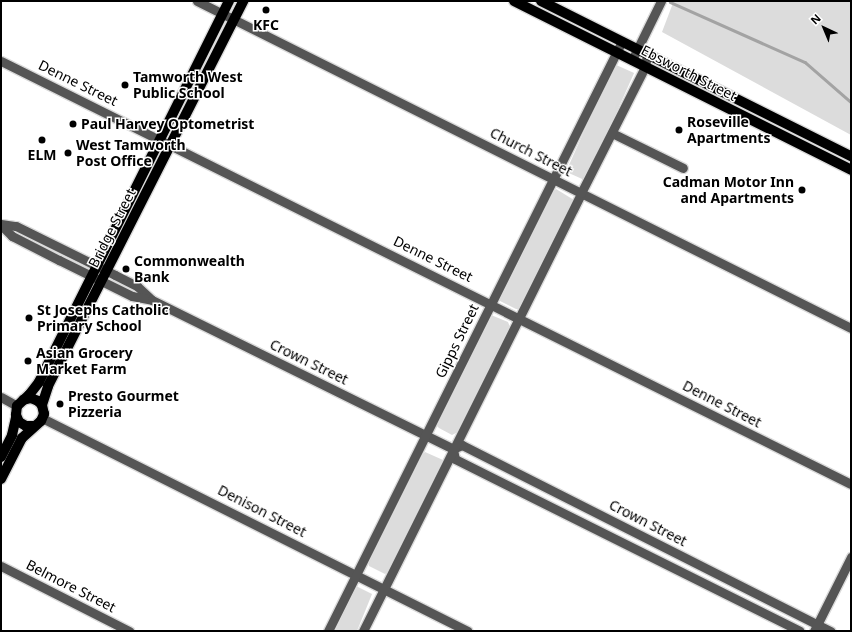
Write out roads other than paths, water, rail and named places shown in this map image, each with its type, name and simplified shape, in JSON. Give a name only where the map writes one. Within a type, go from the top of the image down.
[{"type":"main road","name":"Bridge Street","points":[[20,403],[39,382],[90,276],[229,1]]},
{"type":"main road","name":"Bridge Street","points":[[42,405],[48,386],[243,1]]},
{"type":"main road","name":"Ebsworth Street","points":[[514,1],[851,170]]},
{"type":"main road","name":"Ebsworth Street","points":[[541,1],[851,156]]},
{"type":"main road","points":[[1,457],[12,435],[20,403],[35,399],[42,405],[42,418],[22,438],[1,479]]},
{"type":"main road","points":[[16,417],[22,425],[34,426]]},
{"type":"street","name":"Church Street","points":[[197,1],[851,328]]},
{"type":"street","points":[[632,60],[661,1]]},
{"type":"street","name":"Gipps Street","points":[[328,631],[426,436],[552,178],[622,41]]},
{"type":"street","points":[[363,631],[645,67],[647,54]]},
{"type":"street","name":"Denne Street","points":[[1,61],[851,484]]},
{"type":"street","points":[[612,133],[683,168]]},
{"type":"street","name":"Crown Street","points":[[1,225],[16,226],[96,265],[137,286],[152,300]]},
{"type":"street","name":"Crown Street","points":[[1,225],[12,236],[90,276],[132,296],[152,300],[453,449],[462,445],[815,628],[831,631]]},
{"type":"street","points":[[1,397],[20,403]]},
{"type":"street","name":"Denison Street","points":[[42,418],[468,631]]},
{"type":"street","name":"Crown Street","points":[[453,449],[455,459],[800,631]]},
{"type":"street","points":[[815,628],[851,557]]},
{"type":"street","name":"Belmore Street","points":[[1,566],[129,631]]},
{"type":"waterway","points":[[670,2],[805,62],[851,102]]},
{"type":"place","name":"KFC","points":[[266,10]]},
{"type":"place","name":"Tamworth West Public School","points":[[125,85]]},
{"type":"place","name":"Paul Harvey Optometrist","points":[[73,124]]},
{"type":"place","name":"Roseville Apartments","points":[[679,130]]},
{"type":"place","name":"ELM","points":[[42,140]]},
{"type":"place","name":"West Tamworth Post Office","points":[[68,153]]},
{"type":"place","name":"Cadman Motor Inn and Apartments","points":[[802,190]]},
{"type":"place","name":"Commonwealth Bank","points":[[126,269]]},
{"type":"place","name":"St Josephs Catholic Primary School","points":[[29,318]]},
{"type":"place","name":"Asian Grocery Market Farm","points":[[28,361]]},
{"type":"place","name":"Presto Gourmet Pizzeria","points":[[60,404]]}]
